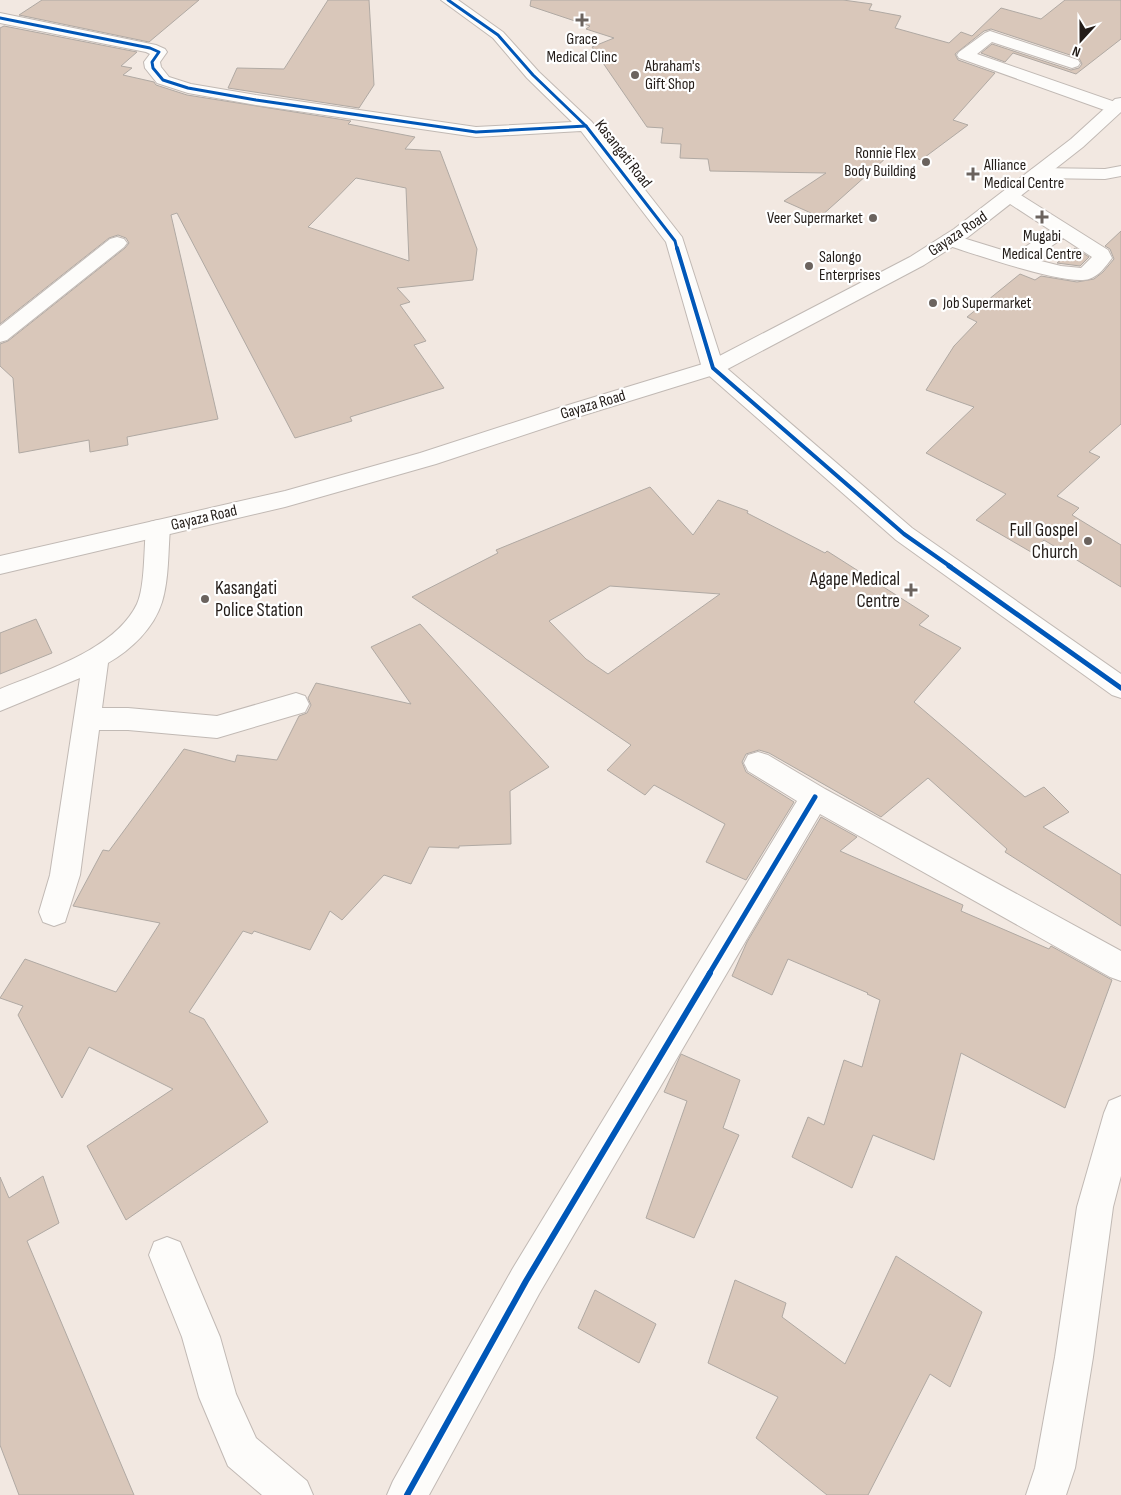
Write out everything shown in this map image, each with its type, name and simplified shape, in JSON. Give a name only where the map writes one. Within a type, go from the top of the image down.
[{"type":"street","name":"Kasangati Road","points":[[448,0],[498,35],[533,75],[586,126],[675,241],[712,368]]},
{"type":"street","points":[[0,19],[150,48],[159,52],[152,62],[153,68],[163,80],[188,88],[246,99],[476,132],[586,126]]},
{"type":"street","points":[[1072,63],[990,36],[964,55],[1118,105]]},
{"type":"street","name":"Gayaza Road","points":[[0,565],[285,499],[428,459],[712,368],[917,261],[950,240],[980,220],[1077,143],[1118,105]]},
{"type":"street","points":[[1038,173],[1105,174],[1121,171]]},
{"type":"street","points":[[950,240],[1052,270],[1085,274],[1102,258],[1102,254],[1010,196]]},
{"type":"street","points":[[1018,260],[1063,229]]},
{"type":"street","points":[[0,336],[117,243]]},
{"type":"street","points":[[712,368],[904,534],[1121,688]]},
{"type":"street","points":[[0,700],[96,659],[117,645],[135,627],[150,603],[158,528]]},
{"type":"street","points":[[54,912],[65,875],[96,659]]},
{"type":"street","points":[[88,719],[128,719],[217,727],[296,704]]},
{"type":"street","points":[[758,763],[815,797],[1121,967]]},
{"type":"street","points":[[407,1495],[526,1281],[815,797]]},
{"type":"street","points":[[1046,1495],[1055,1468],[1074,1357],[1095,1207],[1121,1114]]},
{"type":"street","points":[[168,1255],[202,1337],[218,1397],[242,1452],[293,1495]]},
{"type":"building","points":[[42,0],[199,0],[149,42],[19,15]]},
{"type":"building","points":[[328,0],[369,0],[374,85],[359,108],[228,88],[237,68],[284,69]]},
{"type":"building","points":[[531,0],[843,0],[872,4],[869,10],[901,16],[895,28],[949,43],[961,32],[972,36],[1001,8],[1041,19],[1065,0],[1121,0],[1121,39],[1076,74],[1013,53],[1005,62],[981,53],[992,44],[1071,70],[1079,68],[1082,64],[1079,58],[991,29],[984,31],[955,54],[958,60],[995,73],[953,120],[968,125],[921,160],[896,149],[820,217],[784,201],[826,173],[710,171],[708,159],[680,158],[681,144],[661,143],[663,128],[647,127],[592,47],[614,38],[586,29],[590,26],[530,6]]},
{"type":"building","points":[[4,26],[137,52],[121,66],[132,68],[123,75],[154,82],[156,85],[187,95],[351,121],[348,124],[415,137],[405,149],[440,151],[477,249],[473,280],[397,288],[410,302],[400,305],[426,341],[414,345],[444,388],[350,417],[352,421],[295,438],[177,213],[171,215],[218,419],[127,437],[128,445],[90,452],[89,440],[19,453],[13,378],[0,366],[0,344],[8,341],[129,243],[126,238],[118,235],[109,238],[0,324],[0,28]],"holes":[[[356,178],[406,188],[409,261],[308,227]]]},
{"type":"building","points":[[1121,231],[1121,424],[1089,452],[1100,457],[1057,496],[1079,508],[1072,515],[1121,545],[1121,587],[1044,540],[1031,552],[976,520],[1006,494],[926,453],[974,407],[926,390],[954,346],[977,322],[967,317],[1020,274],[1035,280],[1041,276],[1077,282],[1094,279],[1114,259],[1110,249],[1105,246]]},
{"type":"building","points":[[1075,248],[1089,257],[1080,266],[1057,263]]},
{"type":"building","points":[[650,487],[693,535],[718,500],[748,511],[747,513],[825,553],[827,551],[929,616],[919,625],[961,648],[914,702],[1025,797],[1044,787],[1069,812],[1043,827],[1121,875],[1121,926],[1005,852],[1007,849],[928,778],[881,817],[769,753],[759,750],[746,754],[742,762],[746,772],[794,802],[746,880],[706,862],[725,824],[654,785],[645,795],[607,770],[631,745],[412,597],[498,553],[496,550]],"holes":[[[610,586],[720,594],[608,674],[586,659],[549,621]]]},
{"type":"building","points":[[36,619],[52,653],[0,674],[0,633]]},
{"type":"building","points":[[420,624],[549,767],[510,791],[511,844],[459,846],[459,848],[429,847],[411,884],[384,875],[342,920],[330,911],[310,950],[254,931],[252,934],[243,931],[189,1012],[204,1019],[268,1122],[126,1220],[87,1146],[173,1089],[89,1047],[62,1098],[18,1015],[23,1006],[0,998],[25,959],[116,992],[160,923],[73,906],[103,850],[109,851],[184,749],[235,762],[237,755],[277,760],[299,716],[307,713],[311,705],[308,698],[316,683],[411,704],[371,647]]},
{"type":"building","points":[[821,817],[857,837],[840,851],[963,905],[961,911],[1049,949],[1051,946],[1112,980],[1065,1108],[961,1053],[934,1160],[873,1135],[852,1188],[792,1157],[808,1117],[824,1125],[844,1060],[862,1067],[880,1000],[868,993],[788,959],[772,995],[732,976],[747,942]]},
{"type":"building","points":[[681,1054],[740,1080],[723,1128],[739,1135],[694,1238],[646,1218],[687,1101],[664,1092]]},
{"type":"building","points":[[43,1176],[59,1223],[27,1241],[134,1495],[19,1495],[0,1445],[0,1177],[9,1198]]},
{"type":"building","points":[[896,1256],[982,1312],[950,1387],[930,1374],[868,1495],[827,1495],[756,1438],[778,1397],[708,1363],[735,1280],[786,1303],[782,1317],[845,1364]]},
{"type":"building","points":[[595,1290],[656,1324],[639,1363],[578,1328]]},
{"type":"cycle path","points":[[448,0],[498,35],[533,75],[586,126],[675,241],[713,368],[904,534],[1121,688]]},
{"type":"cycle path","points":[[0,18],[150,48],[159,52],[152,62],[153,68],[163,80],[188,88],[256,100],[476,132],[586,126]]},
{"type":"cycle path","points":[[407,1495],[526,1281],[815,797]]},
{"type":"place","name":"Grace Medical Clinc","points":[[582,20]]},
{"type":"place","name":"Abraham's Gift Shop","points":[[635,75]]},
{"type":"place","name":"Ronnie Flex Body Building","points":[[926,162]]},
{"type":"place","name":"Alliance Medical Centre","points":[[973,174]]},
{"type":"place","name":"Mugabi Medical Centre","points":[[1042,217]]},
{"type":"place","name":"Veer Supermarket","points":[[873,218]]},
{"type":"place","name":"Salongo Enterprises","points":[[809,266]]},
{"type":"place","name":"Job Supermarket","points":[[933,303]]},
{"type":"place","name":"Full Gospel Church","points":[[1088,541]]},
{"type":"place","name":"Agape Medical Centre","points":[[911,590]]},
{"type":"place","name":"Kasangati Police Station","points":[[205,599]]}]
